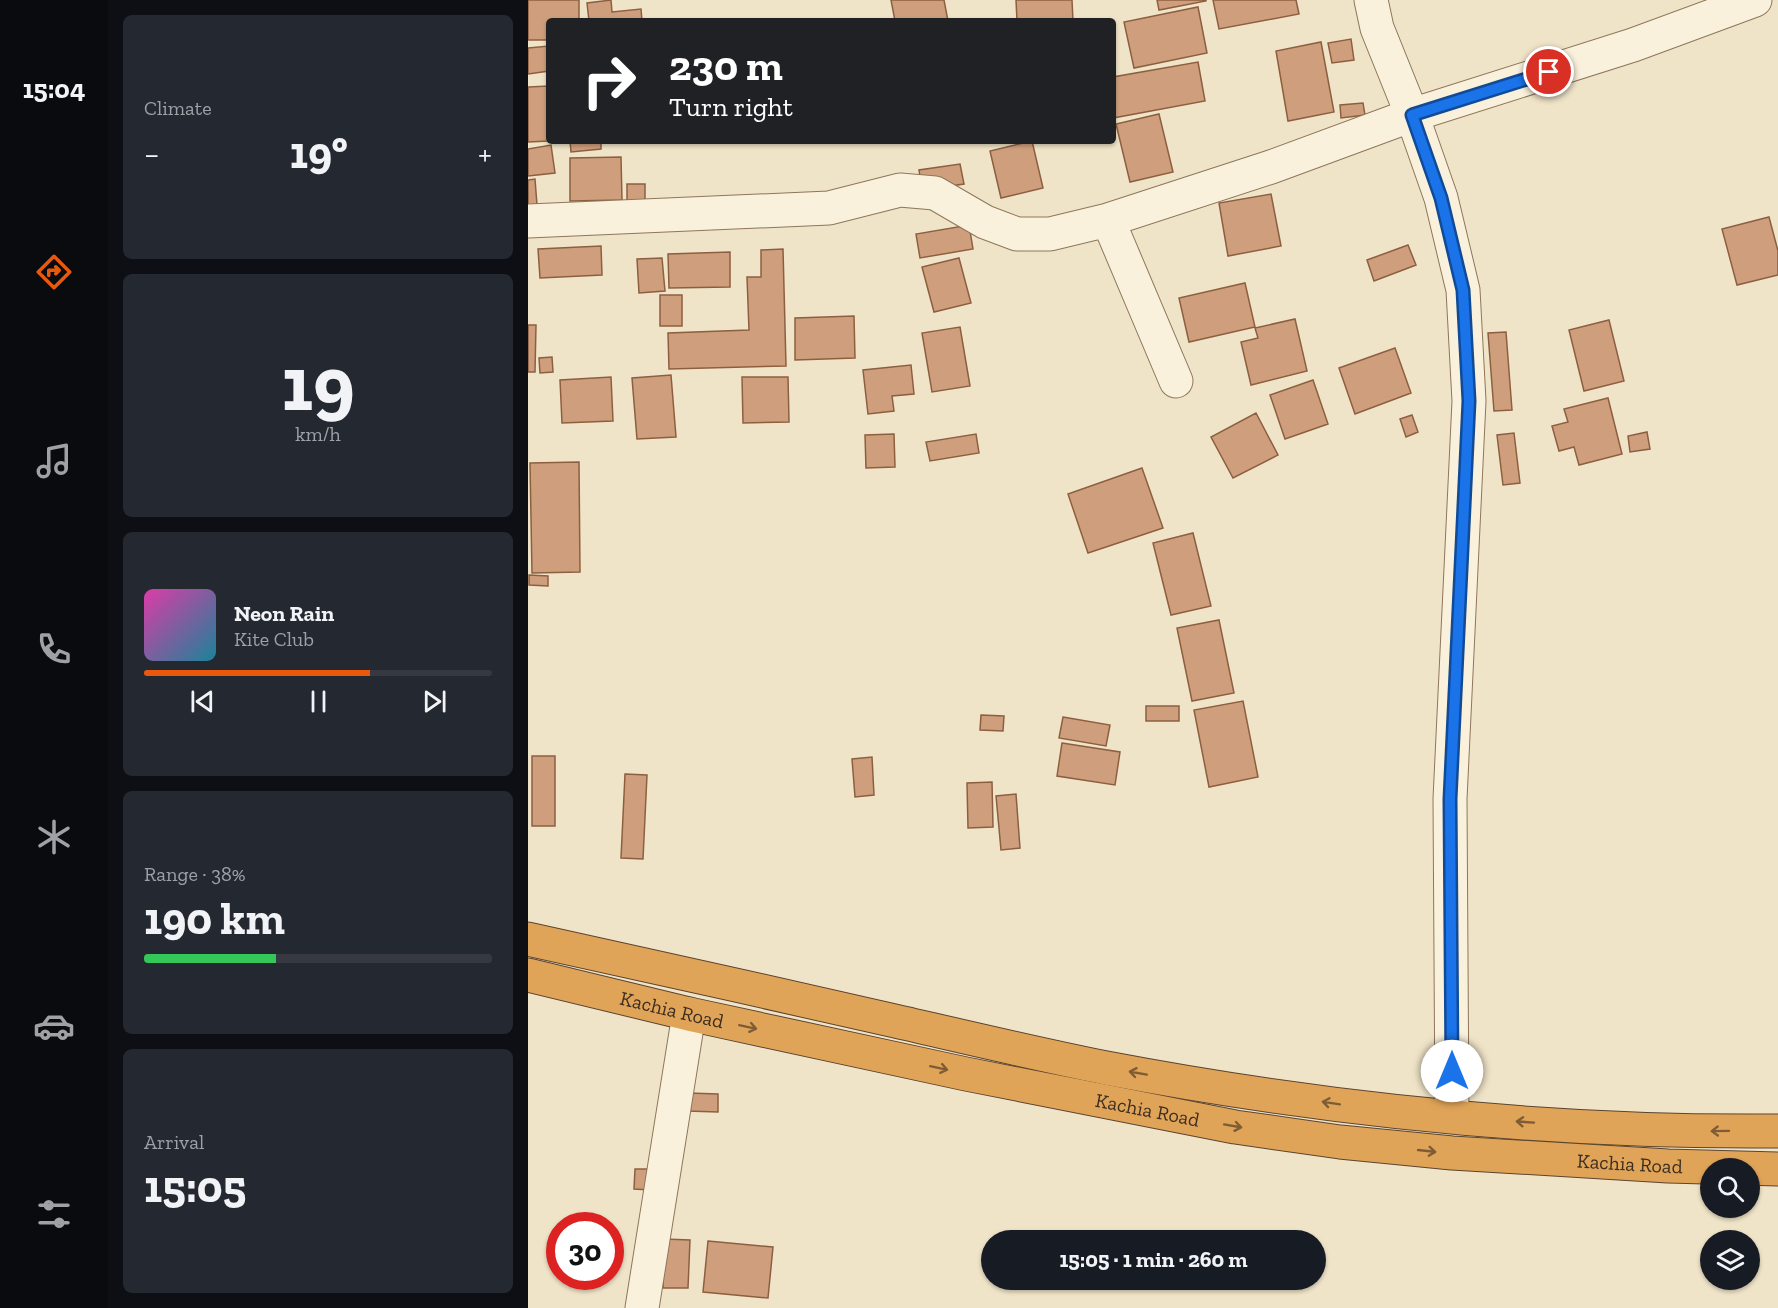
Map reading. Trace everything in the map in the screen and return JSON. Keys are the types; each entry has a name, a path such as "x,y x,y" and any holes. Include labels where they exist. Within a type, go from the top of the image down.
{"highway":[{"name":"Kachia Road","path":"528,939 1107,1068 1341,1105 1452,1116 1695,1132 1778,1131"},
{"path":"561,982 571,948"},
{"name":"Kachia Road","path":"528,975 689,1014 977,1077 1258,1130 1340,1142 1476,1155 1657,1166 1778,1169"}],"street":[{"path":"1371,0 1377,28 1412,115 1441,198 1463,290 1469,401 1450,799 1452,1116"},
{"path":"528,221 829,208 900,190 935,193 985,222 1017,234 1050,234 1108,220 1271,167 1412,115 1633,45 1755,0"},
{"path":"1108,220 1176,381"},
{"path":"642,1308 689,1014"}],"building":[{"path":"528,0 579,0 579,18 546,18 546,40 528,40"},
{"path":"611,0 612,12 641,9 642,18 589,18 587,3"},
{"path":"891,0 944,0 947,18 894,18"},
{"path":"1016,0 1072,0 1073,18 1017,18"},
{"path":"1157,0 1206,0 1206,1 1159,10"},
{"path":"1213,0 1296,0 1299,14 1219,29"},
{"path":"1198,7 1207,53 1134,68 1124,22"},
{"path":"1351,39 1354,60 1332,63 1328,43"},
{"path":"1321,42 1334,112 1288,121 1276,51"},
{"path":"546,46 546,71 528,74 528,48"},
{"path":"1198,62 1205,101 1116,117 1116,76"},
{"path":"546,86 546,141 528,142 528,87"},
{"path":"1363,103 1365,115 1341,118 1340,105"},
{"path":"1159,114 1173,172 1130,182 1116,124"},
{"path":"570,144 601,144 601,149 571,152"},
{"path":"1019,144 1033,144 1043,188 1001,198 990,151"},
{"path":"551,145 555,173 528,176 528,149"},
{"path":"621,157 622,200 570,201 570,158"},
{"path":"960,164 964,184 922,190 919,170"},
{"path":"535,179 537,205 528,206 528,180"},
{"path":"627,184 645,184 645,204 627,204"},
{"path":"1271,194 1281,246 1228,256 1219,203"},
{"path":"1769,217 1778,251 1778,275 1737,285 1722,229"},
{"path":"969,225 973,249 920,258 916,234"},
{"path":"1408,245 1416,265 1374,281 1367,260"},
{"path":"601,246 602,275 540,278 538,249"},
{"path":"783,249 786,366 669,369 668,333 749,330 747,277 761,277 761,250"},
{"path":"730,252 730,287 669,288 668,254"},
{"path":"662,258 665,291 639,293 637,259"},
{"path":"959,258 971,303 934,312 922,267"},
{"path":"1245,283 1255,327 1189,342 1179,298"},
{"path":"660,295 682,295 682,326 660,326"},
{"path":"854,316 855,358 795,360 795,318"},
{"path":"1295,319 1307,371 1251,385 1241,342 1258,338 1255,328"},
{"path":"1609,320 1624,381 1584,391 1569,330"},
{"path":"528,325 536,325 535,372 528,372"},
{"path":"960,327 970,386 932,392 922,333"},
{"path":"1506,332 1512,410 1494,411 1488,333"},
{"path":"1395,348 1411,393 1355,414 1339,368"},
{"path":"552,357 553,372 540,373 539,358"},
{"path":"911,365 914,394 892,396 894,411 868,414 863,370"},
{"path":"671,375 676,437 637,439 632,378"},
{"path":"611,377 613,421 562,423 560,380"},
{"path":"742,377 788,377 789,422 743,423"},
{"path":"1313,380 1328,424 1285,439 1270,395"},
{"path":"1608,398 1622,454 1579,465 1574,447 1559,451 1552,426 1568,422 1564,409"},
{"path":"1256,413 1278,455 1233,478 1211,437"},
{"path":"1412,415 1418,432 1406,437 1400,419"},
{"path":"1647,432 1650,449 1630,452 1628,436"},
{"path":"1514,433 1520,483 1503,485 1497,435"},
{"path":"894,434 895,467 866,468 865,435"},
{"path":"976,434 979,453 930,461 926,442"},
{"path":"579,462 580,572 532,573 530,463"},
{"path":"1142,468 1163,528 1088,553 1068,494"},
{"path":"1193,533 1211,606 1171,615 1153,543"},
{"path":"529,575 548,576 548,586 529,585"},
{"path":"1219,620 1234,693 1192,701 1177,628"},
{"path":"1243,701 1258,777 1209,787 1194,710"},
{"path":"1146,706 1179,706 1179,721 1146,721"},
{"path":"981,715 1004,716 1003,731 980,730"},
{"path":"1063,717 1110,725 1106,746 1059,738"},
{"path":"1062,743 1120,752 1115,785 1057,776"},
{"path":"532,756 555,756 555,826 532,826"},
{"path":"872,757 874,795 855,797 852,759"},
{"path":"625,774 647,775 643,859 621,858"},
{"path":"992,782 993,827 968,828 967,783"},
{"path":"1016,794 1020,848 1001,850 996,796"},
{"path":"688,1093 718,1094 718,1112 687,1111"},
{"path":"635,1169 652,1169 650,1190 634,1189"},
{"path":"664,1239 690,1240 688,1288 663,1288"},
{"path":"708,1241 773,1247 768,1298 703,1292"}],"route":[{"path":"1452,1071 1450,799 1469,401 1463,290 1441,198 1412,115 1549,72"}]}
